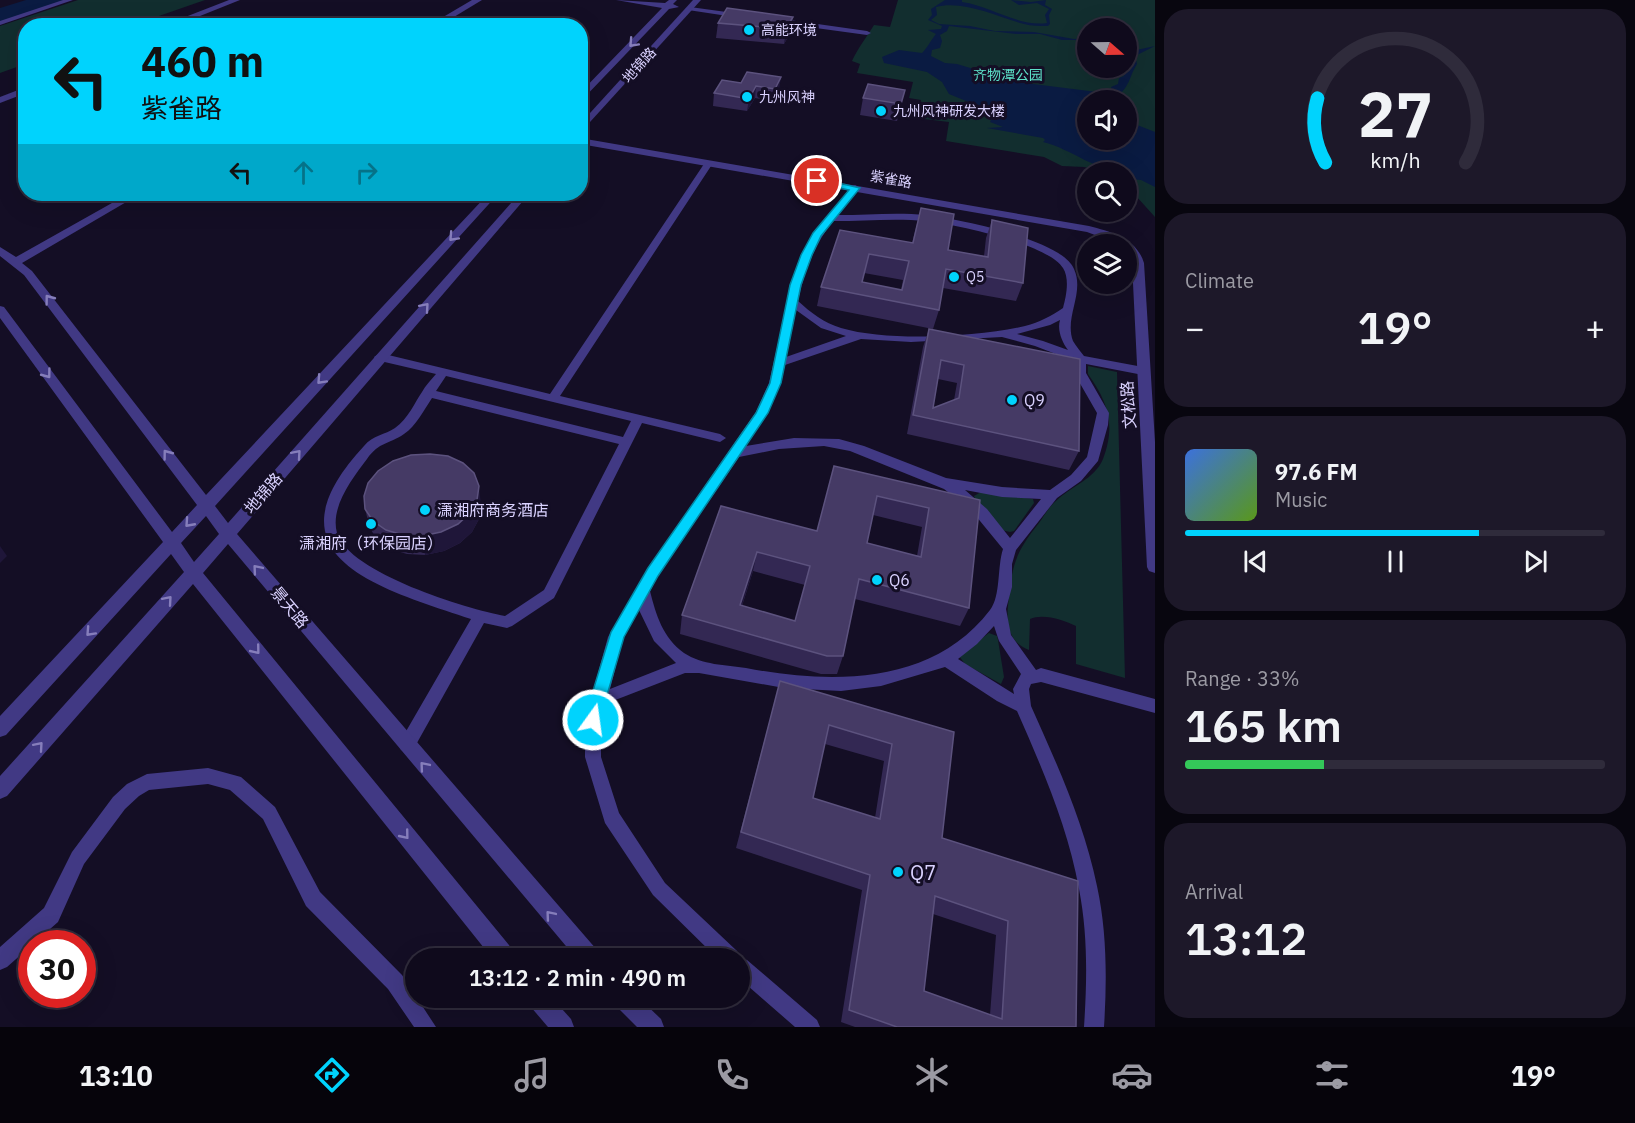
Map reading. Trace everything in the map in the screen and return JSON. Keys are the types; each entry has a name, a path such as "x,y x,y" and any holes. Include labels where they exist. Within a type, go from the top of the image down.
{"street":[{"path":"0,23 70,0"},
{"path":"188,18 236,0"},
{"path":"446,18 478,0"},
{"path":"620,0 670,3 690,9 750,17"},
{"name":"地锦路","path":"588,121 697,0"},
{"name":"地锦路","path":"588,90 670,3"},
{"path":"762,19 867,33"},
{"path":"0,100 18,93"},
{"name":"紫雀路","path":"588,142 1089,229 1101,234"},
{"path":"553,398 710,163"},
{"path":"720,948 658,889 611,817 593,757 593,720 616,637 653,572 762,413 776,383 792,301 807,255 817,235 855,188"},
{"path":"15,262 123,201"},
{"name":"地锦路","path":"0,729 487,201"},
{"name":"地锦路","path":"0,790 228,534 518,201"},
{"path":"598,700 684,667 705,668 808,685 845,686 888,678 937,664 986,627 999,609 1005,587 1005,564 1010,548 1052,495 1077,478 1094,458 1103,413 1080,373 1080,359 1068,342 1064,326 1066,311 1071,299 1072,282 1069,268 1054,253 992,231 935,220 889,217 830,218"},
{"name":"景天路","path":"0,250 28,273 228,534 580,948"},
{"name":"文松路","path":"1137,259 1155,567"},
{"path":"792,301 809,317 821,324 846,333 870,337"},
{"path":"0,310 193,572 497,948"},
{"path":"780,362 797,361 826,344 845,339 1000,334 1046,323 1066,311"},
{"path":"1000,334 1039,343 1080,359 1143,371"},
{"path":"380,357 720,438"},
{"path":"443,372 402,430 375,442 338,487 332,500 328,520 331,538 340,554 361,571 383,582 480,616 507,622 549,594 638,418"},
{"path":"427,393 626,442"},
{"path":"735,453 796,442 841,445 941,481 1002,492 1052,495"},
{"path":"941,481 974,504 1010,548"},
{"path":"643,592 644,604 664,644 680,658 705,668"},
{"path":"999,609 1004,637 1032,676"},
{"path":"406,745 480,616"},
{"path":"945,659 973,674 1008,700 1023,706"},
{"path":"1094,1027 1096,953 1084,869 1073,829 1023,706 1021,689 1025,679 1041,675 1155,706"},
{"path":"0,960 51,915 78,858 119,802 147,782 208,776 235,783 269,813 313,899 395,982 426,1027"},
{"path":"750,976 810,1027"},
{"path":"546,1008 563,1027"},
{"path":"634,1008 653,1027"}],"green space":[{"path":"78,0 205,0 153,18 24,18"},
{"name":"齐物潭公园","path":"898,0 1155,0 1155,217 1137,197 1137,162 1077,162 1077,167 1062,166 1044,157 946,141 949,122 916,118 921,100 909,98 913,82 857,73 860,64 852,61 874,25 890,27"},
{"path":"18,20 18,67 0,73 0,26"},
{"path":"1088,366 1117,372 1125,678 1076,664 1076,626 1047,617 1030,619 1029,650 1013,638 1008,620 1013,570 1024,543 1053,503 1094,472 1103,459 1107,447 1108,414 1101,394 1088,374"},
{"path":"981,492 1033,499 1034,503 1014,531 1010,532 1001,530 976,502 974,496"},
{"path":"989,633 997,636 998,640 1004,677 1001,684 965,664 959,656"}],"water":[{"path":"26,0 68,0 0,22 0,8"},
{"path":"945,0 962,0 962,2 1026,22 1047,23 1045,15 1049,9 1037,3 1019,5 1011,0 1031,2 1046,0 1045,5 1052,9 1048,26 1027,25 969,7 947,5 936,7 937,15 931,20 939,24 970,26 995,31 1034,32 1077,40 1062,40 1040,34 1016,34 949,26 947,31 940,35 942,41 940,48 932,50 931,56 945,63 957,64 1017,82 1081,90 1077,90 1077,150 1137,150 1137,125 1155,132 1155,187 1137,180 1137,162 1090,162 1043,142 1045,140 1043,138 987,128 1003,127 990,122 991,120 980,108 949,94 942,82 927,72 884,63 882,57 899,50 922,53 936,34 928,30 941,29 942,26 928,20 932,15 931,9"},
{"path":"1155,46 1137,55 1137,50"},
{"path":"1119,78 1131,78 1124,90 1112,90 1111,87 1118,84"}],"building":[{"path":"727,8 793,17 786,29 718,23"},
{"path":"747,72 781,77 775,89 756,86 749,99 714,93 722,80 741,83"},
{"path":"868,84 905,90 901,104 863,98"},
{"path":"921,208 954,214 948,250 988,257 992,220 1028,228 1023,283 946,269 939,310 821,287 840,230 913,243","holes":["869,254 909,261 902,290 862,282"]},
{"name":"Q9","path":"929,329 1080,359 1079,451 913,415","holes":["941,360 964,365 959,398 933,408"]},
{"name":"潇湘府商务酒店","path":"411,455 448,456 463,463 474,473 479,486 477,500 470,513 458,524 441,532 422,536 403,535 386,530 373,521 365,509 364,496 368,483 378,471 393,461"},
{"name":"Q6","path":"834,466 980,500 969,608 859,579 843,656 827,656 682,615 721,506 817,531","holes":["877,496 929,508 921,557 867,543","757,552 810,566 795,621 740,605"]},
{"name":"Q7","path":"780,681 954,732 942,838 1078,881 1076,1027 897,1027 849,1010 870,875 741,832","holes":["829,725 892,744 880,819 813,798","935,896 1008,921 1002,1019 924,991"]}],"place":[{"name":"高能环境","path":"749,30"},
{"name":"九州风神","path":"747,97"},
{"name":"九州风神研发大楼","path":"881,111"},
{"name":"Q5","path":"954,277"},
{"name":"Q9","path":"1012,400"},
{"name":"潇湘府商务酒店","path":"425,510"},
{"name":"潇湘府（环保园店）","path":"371,524"},
{"name":"Q6","path":"877,580"},
{"name":"Q7","path":"898,872"}],"route":[{"path":"593,720 616,637 653,572 762,413 776,383 796,285 807,255 817,235 846,202 855,188 817,181"}]}
